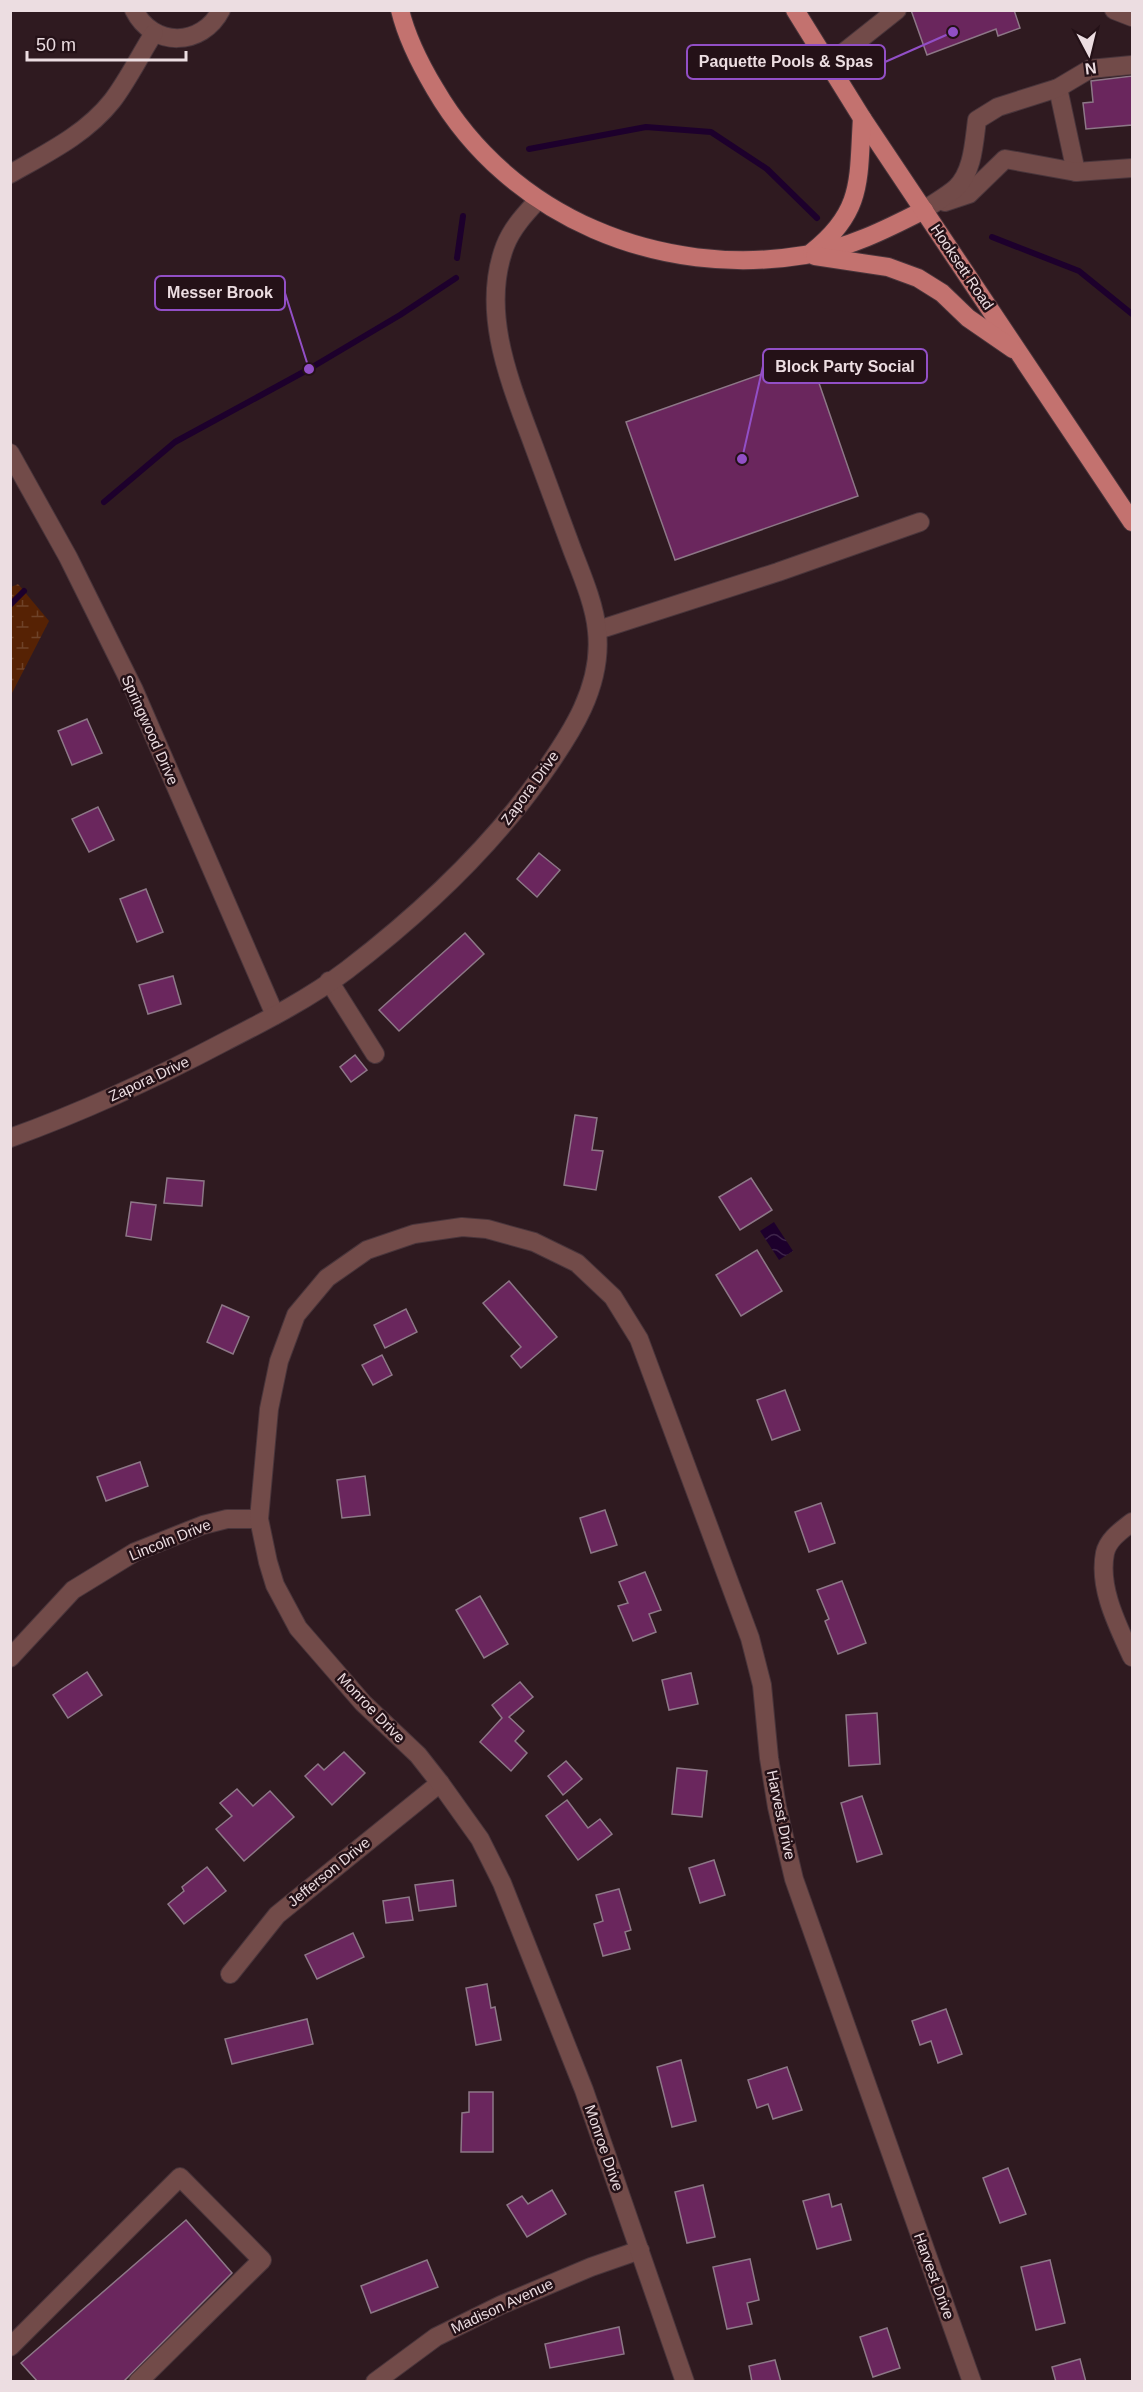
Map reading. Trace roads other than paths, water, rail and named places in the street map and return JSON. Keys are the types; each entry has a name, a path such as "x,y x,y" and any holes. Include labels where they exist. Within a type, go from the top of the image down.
{"main road":[{"path":"400,10 405,28 422,67 444,104 464,132 493,163 538,200 568,218 629,244 666,254 702,259 737,261 807,255 880,232 924,210"},
{"name":"Hooksett Road","path":"795,10 862,118 1132,522"},
{"path":"807,255 840,225 850,209 858,184 862,118"},
{"path":"807,255 888,267 918,278 942,293 968,318 1022,355"}],"street":[{"path":"134,10 139,20 154,33 172,39 192,37 209,28 221,10"},
{"path":"829,63 897,10"},
{"path":"1114,10 1132,17"},
{"path":"10,174 76,135 96,118 112,100 154,33"},
{"path":"924,210 957,188 966,174 977,120 998,107 1058,88 1090,69 1132,65"},
{"path":"1058,88 1076,172"},
{"path":"924,210 969,194 1005,159 1076,172 1132,168"},
{"name":"Zapora Drive","path":"10,1138 154,1079 275,1016 345,971 421,909 492,839 551,761 589,697 596,670 597,630 584,581 507,374 497,325 496,281 504,248 514,228 538,200"},
{"name":"Springwood Drive","path":"10,453 68,557 134,690 275,1016"},
{"path":"597,630 778,572 920,522"},
{"path":"329,981 375,1054"},
{"name":"Monroe Drive","path":"577,1263 534,1242 487,1229 462,1227 414,1234 367,1250 327,1278 296,1315 279,1361 268,1409 259,1519 275,1585 298,1628 363,1703 418,1755 480,1839 502,1883 584,2090 685,2382"},
{"name":"Harvest Drive","path":"577,1263 613,1297 639,1339 750,1638 762,1685 769,1758 777,1807 795,1879 972,2382"},
{"name":"Lincoln Drive","path":"10,1658 73,1590 135,1552 203,1525 227,1519 259,1519"},
{"path":"1132,1522 1116,1533 1105,1552 1105,1579 1115,1620 1132,1657"},
{"name":"Jefferson Drive","path":"230,1974 277,1915 440,1783"},
{"path":"10,2347 180,2177 262,2260 138,2382"},
{"name":"Madison Avenue","path":"375,2382 445,2332 501,2305 591,2267 639,2250"}],"water":[{"path":"774,1222 793,1251 779,1260 760,1231"}],"waterway":[{"path":"529,149 646,127 711,132 767,169 817,218"},
{"path":"457,258 463,216"},
{"path":"992,237 1079,271 1132,314"},
{"path":"104,502 175,442 309,369 400,315 456,278"},
{"path":"10,605 24,591"}],"place":[{"name":"Paquette Pools & Spas","path":"953,32"},
{"name":"Messer Brook","path":"309,369"},
{"name":"Block Party Social","path":"742,459"}]}
